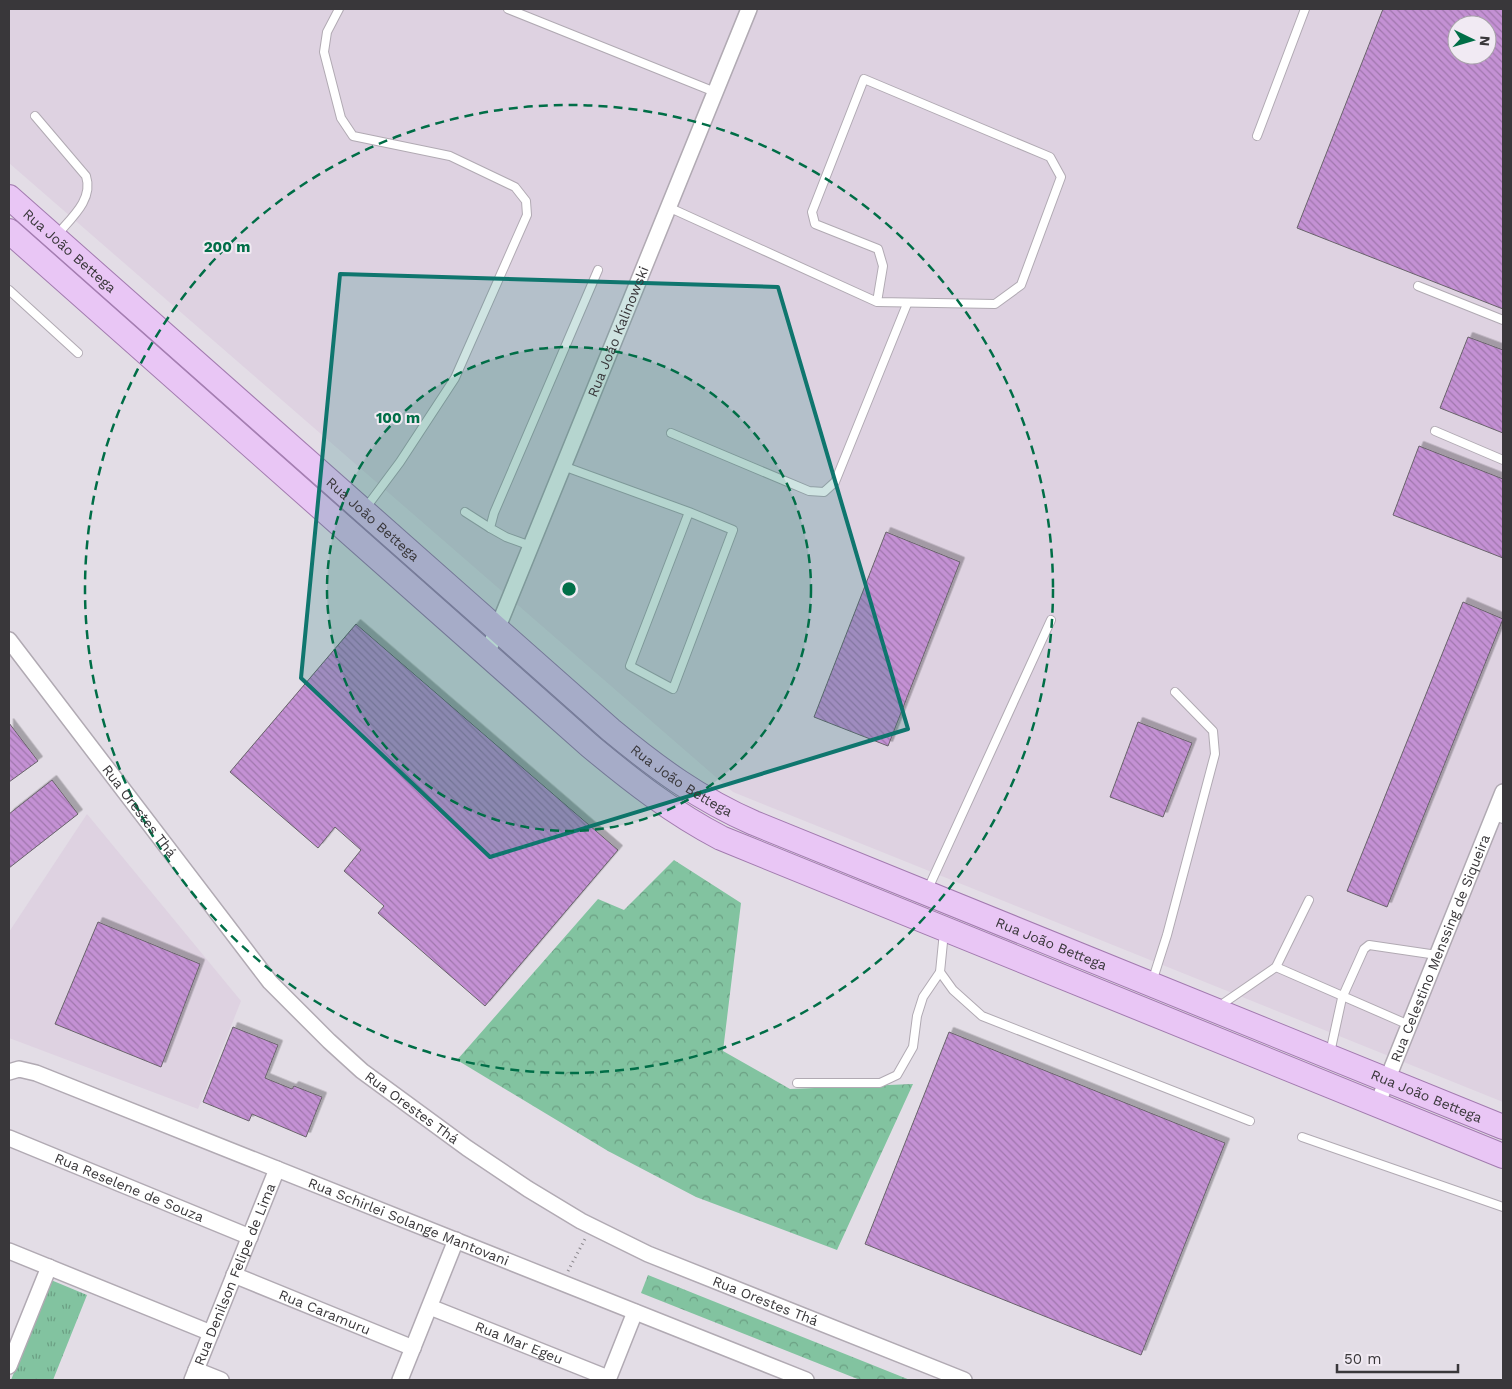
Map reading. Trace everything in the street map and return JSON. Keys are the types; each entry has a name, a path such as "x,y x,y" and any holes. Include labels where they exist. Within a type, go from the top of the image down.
{"main road":[{"name":"Rua João Bettega","path":"9,197 611,730 643,756 702,798 754,823 1503,1127"},
{"name":"Rua João Bettega","path":"9,231 621,772 695,824 721,838 1503,1156"}],"street":[{"name":"Rua João Kalinowski","path":"487,654 749,9"},
{"name":"Rua Orestes Thá","path":"9,640 270,982 329,1041 362,1070 467,1148 528,1189 581,1221 648,1254 964,1380"},
{"name":"Rua Celestino Menssing de Siqueira","path":"1377,1105 1437,955 1498,817 1503,792"},
{"name":"Rua Schirlei Solange Mantovani","path":"9,1071 19,1070 36,1073 806,1380"},
{"name":"Rua Reselene de Souza","path":"9,1138 250,1237"},
{"name":"Rua Denilson Felipe de Lima","path":"194,1375 277,1169"},
{"path":"400,1380 456,1240"},
{"path":"9,1251 211,1333"},
{"path":"9,1366 49,1267"},
{"name":"Rua Caramuru","path":"234,1275 413,1348"},
{"name":"Rua Mar Egeu","path":"430,1307 608,1379"},
{"path":"608,1379 635,1312"},
{"path":"194,1375 221,1380"}],"lane":[{"path":"339,9 327,32 324,52 341,118 353,136 450,156 515,187 526,201 527,215 455,378 400,462 364,510"},
{"path":"508,9 715,92"},
{"path":"1257,136 1305,9"},
{"path":"668,207 878,302 907,304 995,304 1021,285 1061,177 1050,157 864,79 812,212 815,224 878,249 883,266 878,302"},
{"path":"35,116 86,176 88,183 87,194 79,210 55,238"},
{"path":"490,528 494,513 598,270"},
{"path":"1418,286 1503,320"},
{"path":"9,290 78,353"},
{"path":"671,433 809,491 824,492 835,482 907,304"},
{"path":"1435,431 1503,460"},
{"path":"563,466 689,512 732,530 674,689 630,666 689,512"},
{"path":"465,512 506,537 531,546"},
{"path":"926,893 1051,620"},
{"path":"1152,984 1167,935 1215,754 1213,731 1175,692"},
{"path":"1214,1010 1276,968 1309,900"},
{"path":"797,1083 880,1083 897,1075 913,1047 917,1016 923,997 940,972 944,929"},
{"path":"1329,1056 1342,998 1364,949 1369,945 1437,955"},
{"path":"1276,968 1342,998 1409,1025"},
{"path":"940,972 953,990 982,1016 1250,1121"},
{"path":"1302,1137 1503,1207"}],"path":[{"path":"569,1271 588,1234"}],"highlighted area":[{"path":"340,274 778,287 908,729 490,857 301,678"}],"shaded area":[{"path":"9,9 1503,9 1503,1102 733,792 9,163"},
{"path":"87,814 241,1001 198,1109 9,1038 9,932"}],"green space":[{"path":"674,860 741,903 723,1051 790,1089 913,1084 837,1250 696,1197 608,1151 457,1060 598,899 624,910"},
{"path":"648,1275 910,1380 860,1380 641,1293"},
{"path":"51,1280 87,1295 53,1380 11,1380"}],"building":[{"path":"1383,9 1503,9 1503,309 1297,228"},
{"path":"1468,337 1503,350 1503,433 1440,408"},
{"path":"1419,446 1503,479 1503,558 1393,515"},
{"path":"886,532 960,562 888,746 814,717"},
{"path":"1463,602 1503,619 1387,907 1347,891"},
{"path":"356,624 618,850 485,1006 378,913 384,906 344,871 361,850 335,827 318,848 230,772"},
{"path":"1138,722 1192,743 1163,817 1110,797"},
{"path":"9,723 38,761 9,782"},
{"path":"52,780 78,814 9,868 9,814"},
{"path":"98,922 200,964 161,1067 55,1024"},
{"path":"233,1027 278,1045 265,1078 292,1089 294,1086 322,1097 306,1137 252,1114 249,1121 203,1102"},
{"path":"949,1032 1225,1143 1141,1355 865,1244"}]}
